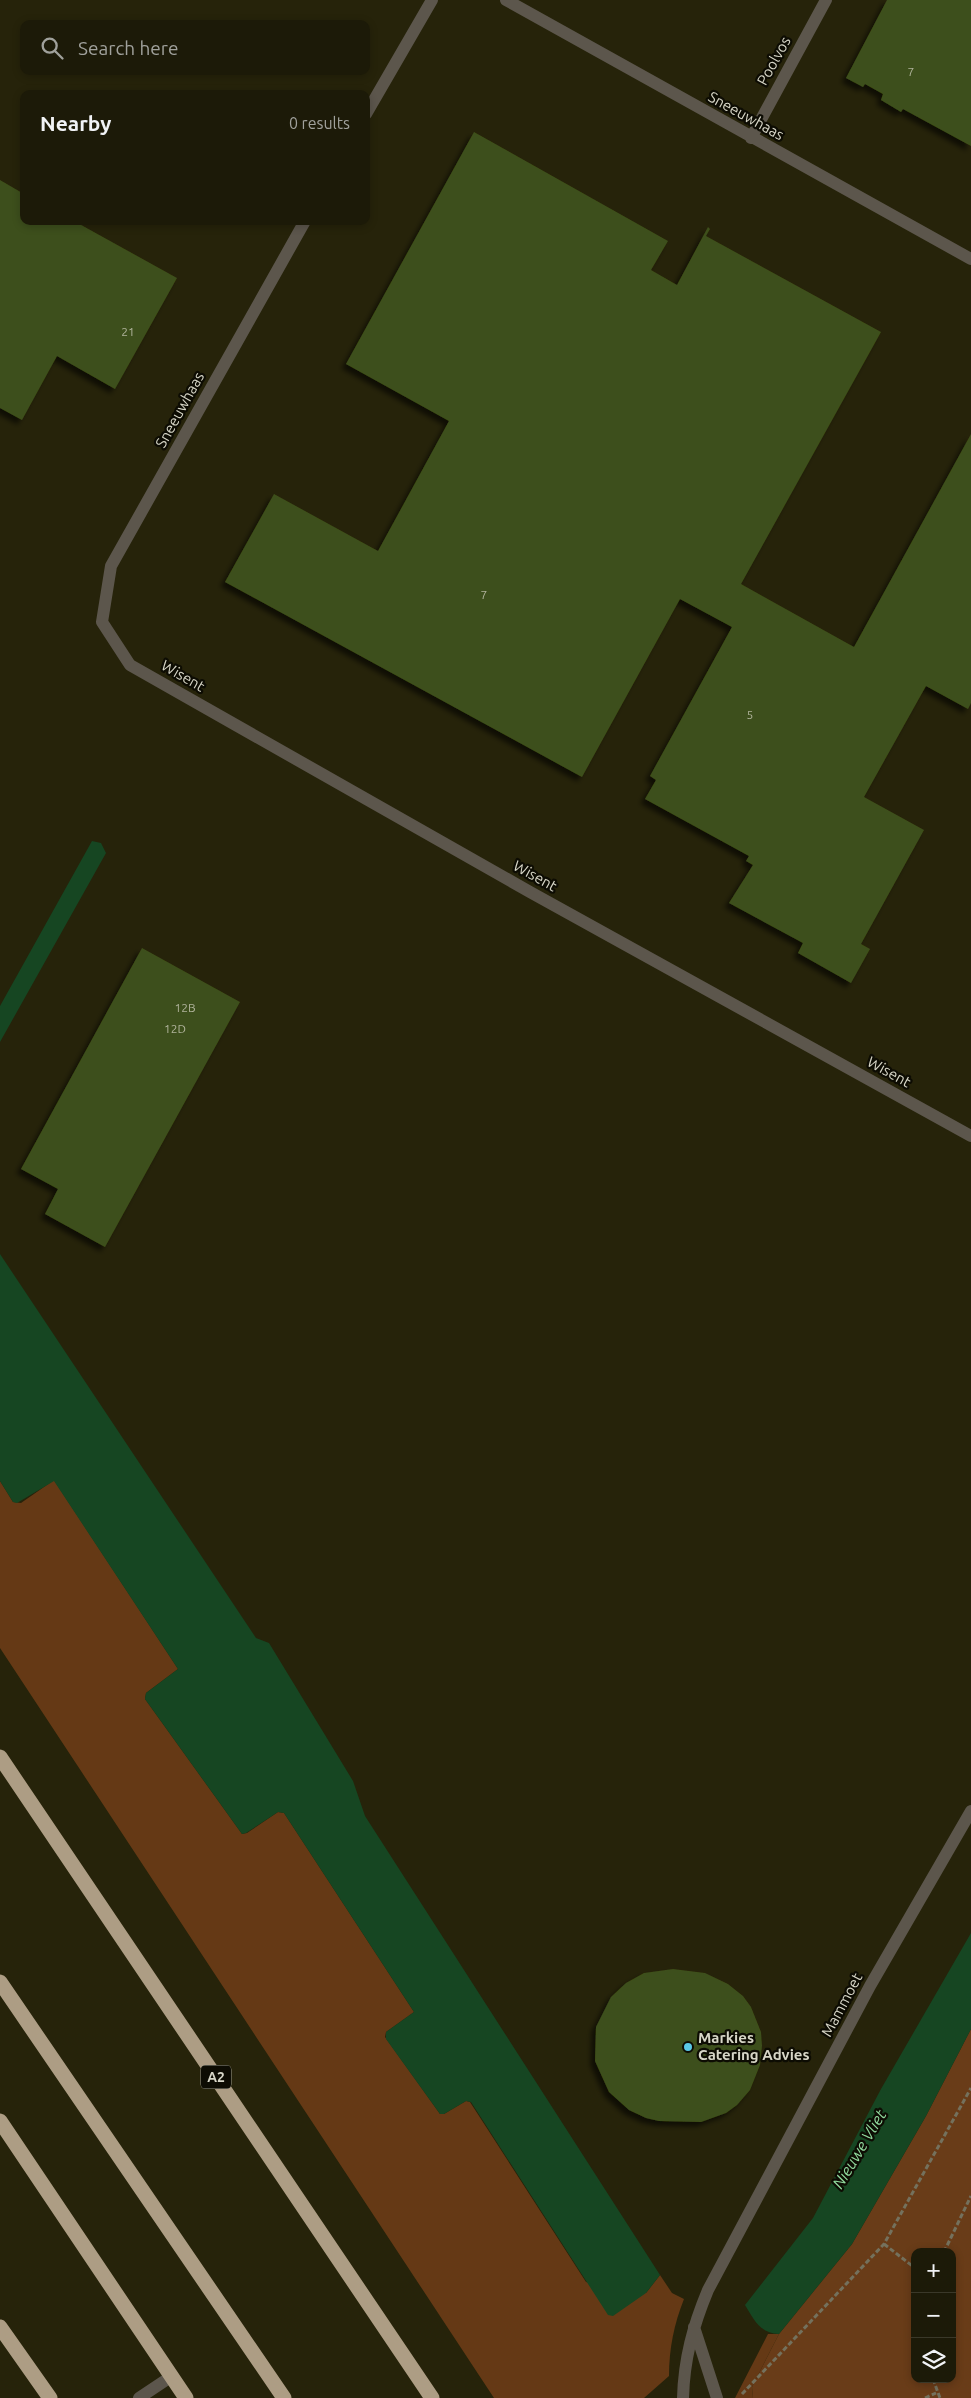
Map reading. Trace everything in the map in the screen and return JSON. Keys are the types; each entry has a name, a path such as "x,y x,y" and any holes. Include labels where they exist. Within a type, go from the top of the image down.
{"highway":[{"name":"A2","path":"0,1757 432,2398"},
{"path":"0,1982 284,2398"},
{"path":"0,2121 186,2398"},
{"path":"0,2327 50,2398"}],"street":[{"path":"370,107 432,0"},
{"name":"Sneeuwhaas","path":"506,0 971,259"},
{"name":"Poolvos","path":"751,138 826,0"},
{"name":"Sneeuwhaas","path":"102,622 111,566 303,225"},
{"name":"Wisent","path":"102,622 130,665 530,892 971,1136"},
{"name":"Mammoet","path":"684,2398 684,2373 693,2324 708,2290 870,1986 971,1811"},
{"path":"693,2324 717,2398"},
{"path":"139,2398 172,2376"}],"path":[{"path":"738,2398 884,2244 971,2088"},
{"path":"946,2248 971,2196"},
{"path":"884,2244 911,2265"},
{"path":"933,2383 936,2393 940,2398"},
{"path":"925,2398 936,2393"}],"shaded area":[{"path":"54,1480 178,1669 146,1693 145,1699 242,1834 247,1833 278,1812 284,1813 414,2012 386,2032 385,2037 440,2114 444,2114 466,2101 470,2102 586,2282 646,2293 660,2275 672,2293 684,2299 673,2337 669,2376 644,2398 494,2398 0,1648 0,1481 13,1502 21,1503"},
{"path":"971,2029 971,2398 753,2398 752,2387 779,2334 852,2244 926,2116"},
{"path":"768,2334 779,2334 752,2387 753,2398 735,2398"}],"water":[{"path":"92,841 101,843 106,853 0,1042 0,1006"},
{"path":"0,1254 256,1638 269,1643 353,1781 365,1816 660,2275 646,2293 613,2316 608,2315 471,2102 466,2101 444,2114 440,2114 386,2039 386,2032 414,2012 284,1813 278,1812 242,1834 145,1699 146,1693 178,1669 54,1481 17,1503 13,1502 0,1481"},
{"name":"Nieuwe Vliet","path":"971,1933 971,2029 926,2116 852,2244 779,2334 767,2331 758,2325 745,2305 813,2218 881,2089"}],"building":[{"path":"887,0 971,0 971,146 903,109 901,112 881,100 883,94 865,84 863,87 846,78"},
{"path":"474,132 668,241 651,270 677,285 708,227 710,229 706,236 881,332 741,584 854,647 971,434 971,703 968,709 926,686 864,797 924,830 861,944 870,949 851,983 798,953 803,943 729,903 753,865 746,861 749,856 645,799 656,780 650,776 732,627 680,599 582,777 225,582 274,494 378,551 449,421 346,364"},
{"path":"0,180 20,192 20,225 81,225 177,278 115,389 57,356 22,420 0,408"},
{"path":"142,948 240,1002 105,1247 45,1214 58,1189 21,1169"},
{"path":"673,1969 705,1973 728,1984 743,1996 751,2007 761,2032 760,2065 750,2090 737,2105 726,2113 701,2122 659,2121 646,2118 629,2110 609,2092 595,2061 596,2027 611,1997 626,1983 644,1973"}],"place":[{"name":"Markies Catering Advies","path":"688,2047"}]}
